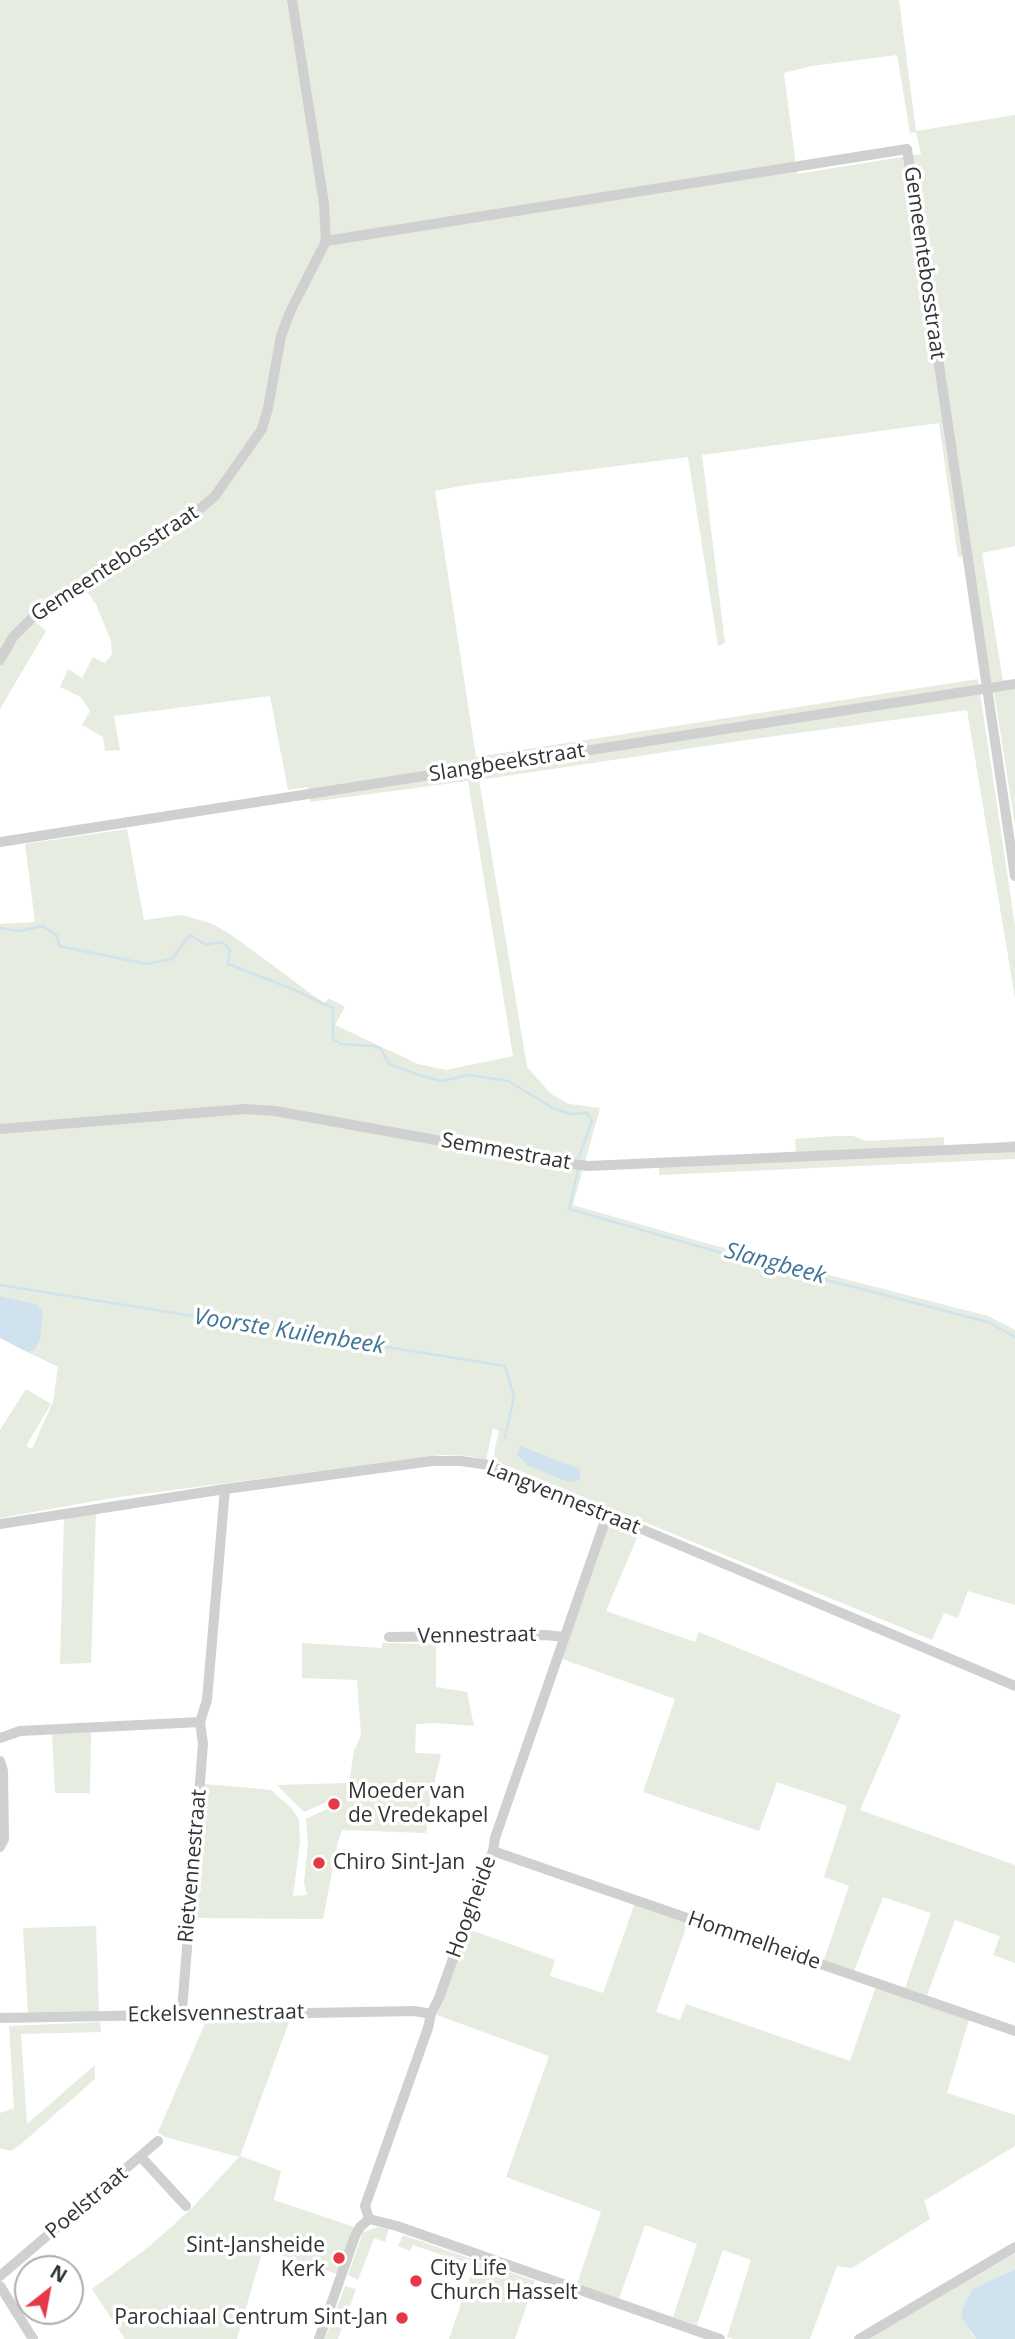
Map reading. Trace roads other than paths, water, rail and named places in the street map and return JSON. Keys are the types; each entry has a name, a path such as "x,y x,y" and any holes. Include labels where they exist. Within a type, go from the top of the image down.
{"street":[{"name":"Gemeentebosstraat","path":"0,660 13,637 25,623 190,519 215,496 262,429 281,336 290,312 326,241 324,204 292,0"},
{"name":"Gemeentebosstraat","path":"326,241 907,149 1015,876"},
{"name":"Slangbeekstraat","path":"0,842 1015,684"},
{"name":"Semmestraat","path":"0,1129 245,1109 275,1111 589,1166 1015,1147"},
{"name":"Langvennestraat","path":"0,1524 225,1489 432,1461 489,1465 1015,1686"},
{"name":"Rietvennestraat","path":"182,2011 202,1744 200,1722 207,1700 225,1489"},
{"name":"Hoogheide","path":"369,2219 365,2206 428,2028 430,2014 439,1998 485,1869 494,1851 495,1838 607,1515"},
{"name":"Vennestraat","path":"389,1637 546,1634 565,1637"},
{"path":"0,1738 20,1731 200,1722"},
{"path":"0,1761 3,1771 4,1839 0,1847"},
{"name":"Hommelheide","path":"494,1851 1015,2031"},
{"name":"Eckelsvennestraat","path":"0,2018 163,2015 182,2011 202,2015 415,2011 430,2014"},
{"name":"Poelstraat","path":"0,2276 158,2141"},
{"name":"Poelstraat","path":"141,2157 186,2206"},
{"path":"319,2339 355,2236 369,2219 720,2339"},
{"path":"859,2339 1015,2248"},
{"path":"0,2286 33,2339"}],"water":[{"path":"0,1296 36,1304 43,1311 40,1340 33,1351 27,1352 0,1338"},
{"path":"520,1446 576,1467 580,1470 579,1480 571,1483 529,1466 517,1455"},
{"path":"1015,2269 1015,2339 976,2339 961,2316 965,2303 973,2289"}],"waterway":[{"name":"Slangbeek","path":"0,928 20,931 43,926 57,936 59,946 147,964 172,959 190,935 206,945 222,942 230,950 228,964 333,1008 333,1039 341,1044 374,1046 381,1049 389,1064 441,1081 470,1075 508,1081 553,1108 570,1114 587,1113 592,1121 579,1157"},
{"name":"Slangbeek","path":"578,1170 569,1209 715,1251 988,1322 1015,1337"},
{"name":"Voorste Kuilenbeek","path":"0,1285 505,1366 514,1396 505,1438"}],"place":[{"name":"Moeder van de Vredekapel","path":"334,1804"},
{"name":"Chiro Sint-Jan","path":"319,1863"},
{"name":"Sint-Jansheide Kerk","path":"339,2258"},
{"name":"City Life Church Hasselt","path":"416,2281"},
{"name":"Parochiaal Centrum Sint-Jan","path":"402,2318"}]}
